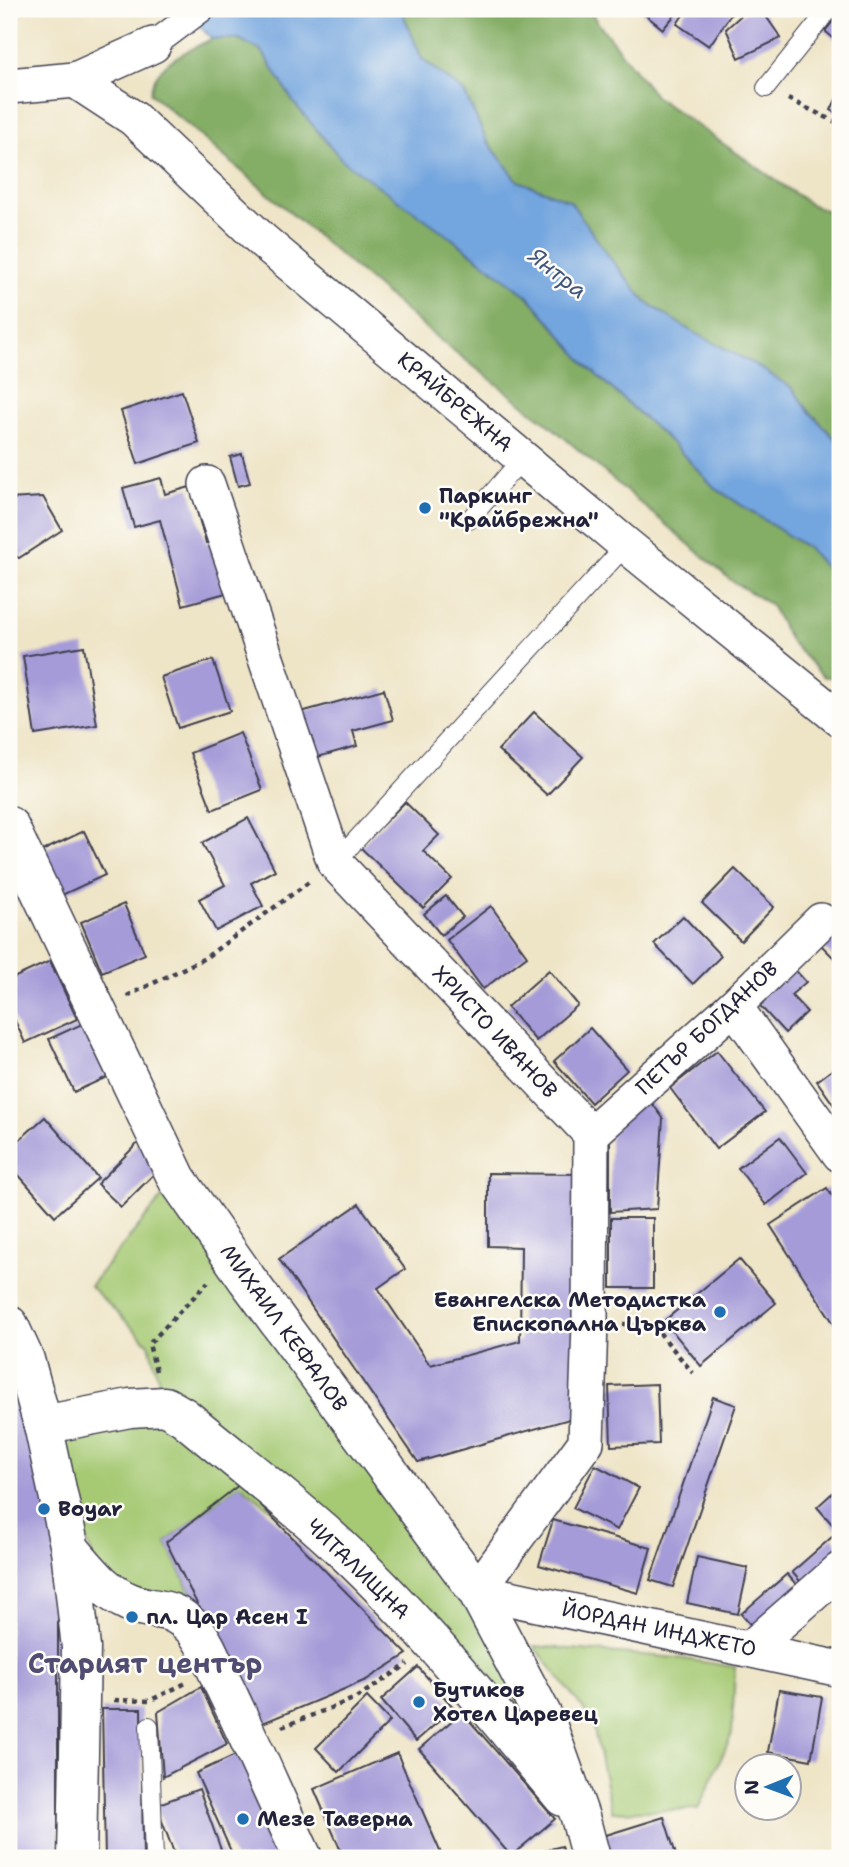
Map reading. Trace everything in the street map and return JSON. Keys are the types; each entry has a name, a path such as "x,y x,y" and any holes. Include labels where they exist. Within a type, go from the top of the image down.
{"street":[{"path":"9,86 75,80 153,45 201,9"},
{"name":"КРАЙБРЕЖНА","path":"75,80 133,118 263,241 522,459 840,719"},
{"name":"ХРИСТО ИВАНОВ","path":"207,484 335,863 591,1135"},
{"name":"МИХАИЛ КЕФАЛОВ","path":"9,826 177,1180 477,1591 547,1724 580,1817"},
{"name":"ПЕТЪР БОГДАНОВ","path":"591,1135 734,1006 821,921"},
{"path":"734,1006 840,1154"},
{"path":"477,1591 586,1443 591,1135"},
{"path":"9,1325 25,1360 43,1425 70,1549 81,1648 76,1858"},
{"path":"43,1425 130,1408 165,1406"},
{"name":"ЧИТАЛИЩНА","path":"165,1406 184,1417 332,1539 436,1645 580,1817 591,1858"},
{"path":"70,1549 105,1589 126,1601 171,1612 194,1629 303,1858"},
{"path":"751,1648 840,1570"},
{"name":"ЙОРДАН ИНДЖЕТО","path":"477,1591 840,1669"},
{"path":"81,1648 101,1623 118,1612 141,1606"}],"lane":[{"path":"766,88 829,9"},
{"path":"469,520 522,459"},
{"path":"335,863 626,545"},
{"path":"149,1726 154,1858"}],"path":[{"path":"766,88 840,124"},
{"path":"97,1011 205,958 335,863"},
{"path":"165,1406 149,1344 216,1273 247,1279"},
{"path":"590,1323 653,1325 692,1373"},
{"path":"249,1741 356,1698 436,1645"}],"green space":[{"path":"401,9 590,9 656,97 810,204 840,216 840,444 808,410 792,388 754,364 689,330 646,302 609,257 570,201 518,181 487,141 464,92 422,59"},
{"path":"212,39 239,39 263,51 294,103 450,237 529,297 588,367 674,445 715,488 809,549 830,573 840,578 840,677 824,677 790,641 771,605 732,581 547,423 436,337 150,93 153,82 165,65"},
{"path":"177,1179 449,1552 580,1817 436,1645 240,1484 166,1542 206,1624 105,1589 43,1425 165,1405 149,1344 90,1286"},
{"path":"534,1646 678,1658 735,1667 732,1734 698,1809 612,1812 592,1720"}],"water":[{"name":"Янтра","path":"183,9 401,9 422,59 464,92 487,141 518,181 570,201 609,257 646,302 689,330 754,364 792,388 808,410 840,444 840,578 830,573 809,549 715,488 674,445 588,367 529,297 342,160 294,103 262,51 239,39 212,39"}],"building":[{"path":"638,9 680,9 663,29"},
{"path":"687,9 734,10 709,46 677,24"},
{"path":"748,9 761,9 781,38 739,58 726,29"},
{"path":"840,13 840,44 825,31"},
{"path":"840,91 840,115 831,110"},
{"path":"182,391 199,443 138,464 121,411"},
{"path":"242,454 250,483 238,486 230,457"},
{"path":"161,478 165,494 190,487 206,543 218,539 233,591 183,605 160,520 134,527 123,488"},
{"path":"43,497 62,530 19,558 9,552 9,499"},
{"path":"84,646 97,725 35,735 23,656"},
{"path":"213,660 230,711 178,728 161,677"},
{"path":"384,689 393,720 353,731 357,746 314,758 301,712"},
{"path":"534,712 583,757 547,795 498,750"},
{"path":"240,733 262,790 212,810 190,753"},
{"path":"405,802 439,835 423,851 452,879 423,908 360,847"},
{"path":"248,818 275,870 251,883 263,906 216,931 199,899 225,885 202,843"},
{"path":"84,831 105,875 62,895 42,851"},
{"path":"735,869 774,907 741,941 702,903"},
{"path":"9,878 17,901 9,904"},
{"path":"446,896 463,917 441,935 424,914"},
{"path":"124,904 145,954 102,972 81,922"},
{"path":"491,906 527,956 483,989 447,940"},
{"path":"683,916 721,956 693,984 654,944"},
{"path":"840,921 840,964 819,943"},
{"path":"50,961 77,1019 25,1043 9,1007 9,980"},
{"path":"788,962 806,982 791,995 807,1012 785,1033 751,996"},
{"path":"549,970 578,1005 536,1041 507,1007"},
{"path":"82,1024 107,1077 74,1092 49,1039"},
{"path":"590,1028 627,1070 591,1103 554,1061"},
{"path":"717,1051 765,1112 716,1149 670,1088"},
{"path":"840,1064 840,1114 817,1081"},
{"path":"646,1095 663,1118 657,1209 610,1212 610,1136"},
{"path":"45,1117 98,1178 55,1216 9,1164 9,1149"},
{"path":"780,1137 807,1173 766,1205 738,1168"},
{"path":"139,1142 163,1165 121,1207 97,1184"},
{"path":"488,1173 582,1174 580,1416 418,1462 279,1259 359,1204 405,1269 378,1288 430,1365 520,1341 521,1247 488,1246"},
{"path":"827,1188 840,1208 840,1333 770,1225"},
{"path":"611,1218 653,1218 653,1288 611,1288"},
{"name":"Евангелска Методистка Епископална Църква","path":"739,1259 776,1303 701,1366 664,1321"},
{"path":"9,1338 58,1521 58,1858 10,1858"},
{"path":"657,1384 659,1444 611,1446 609,1386"},
{"path":"713,1397 736,1405 673,1587 650,1580"},
{"path":"595,1465 639,1488 617,1530 573,1508"},
{"path":"240,1484 407,1654 366,1680 258,1725 166,1542"},
{"path":"840,1486 840,1533 817,1507"},
{"path":"553,1520 651,1548 638,1593 539,1565"},
{"path":"832,1537 840,1546 840,1561 807,1589 792,1572"},
{"path":"697,1557 748,1568 738,1614 687,1603"},
{"path":"787,1574 803,1592 757,1632 741,1614"},
{"path":"418,1667 454,1708 416,1741 381,1700"},
{"path":"201,1687 227,1744 163,1777 158,1712"},
{"path":"779,1690 822,1697 811,1760 804,1759 804,1752 768,1752"},
{"path":"367,1697 390,1721 339,1772 316,1748"},
{"path":"102,1709 141,1709 143,1858 105,1858"},
{"path":"462,1712 555,1819 511,1856 419,1749"},
{"path":"242,1752 289,1858 234,1858 196,1773"},
{"path":"397,1753 443,1858 344,1858 314,1789"},
{"path":"199,1789 224,1858 176,1858 156,1805"},
{"path":"664,1817 677,1858 610,1858 603,1836"},
{"path":"562,1846 565,1858 520,1858 520,1857"}],"place":[{"name":"Паркинг \"Крайбрежна\"","path":"425,508"},
{"name":"Евангелска Методистка Епископална Църква","path":"720,1312"},
{"name":"Boyar","path":"44,1509"},
{"name":"пл. Цар Асен I","path":"132,1617"},
{"name":"Бутиков Хотел Царевец","path":"419,1702"},
{"name":"Мезе Таверна","path":"243,1819"}],"district":[{"name":"Старият център","path":"145,1663"}]}
